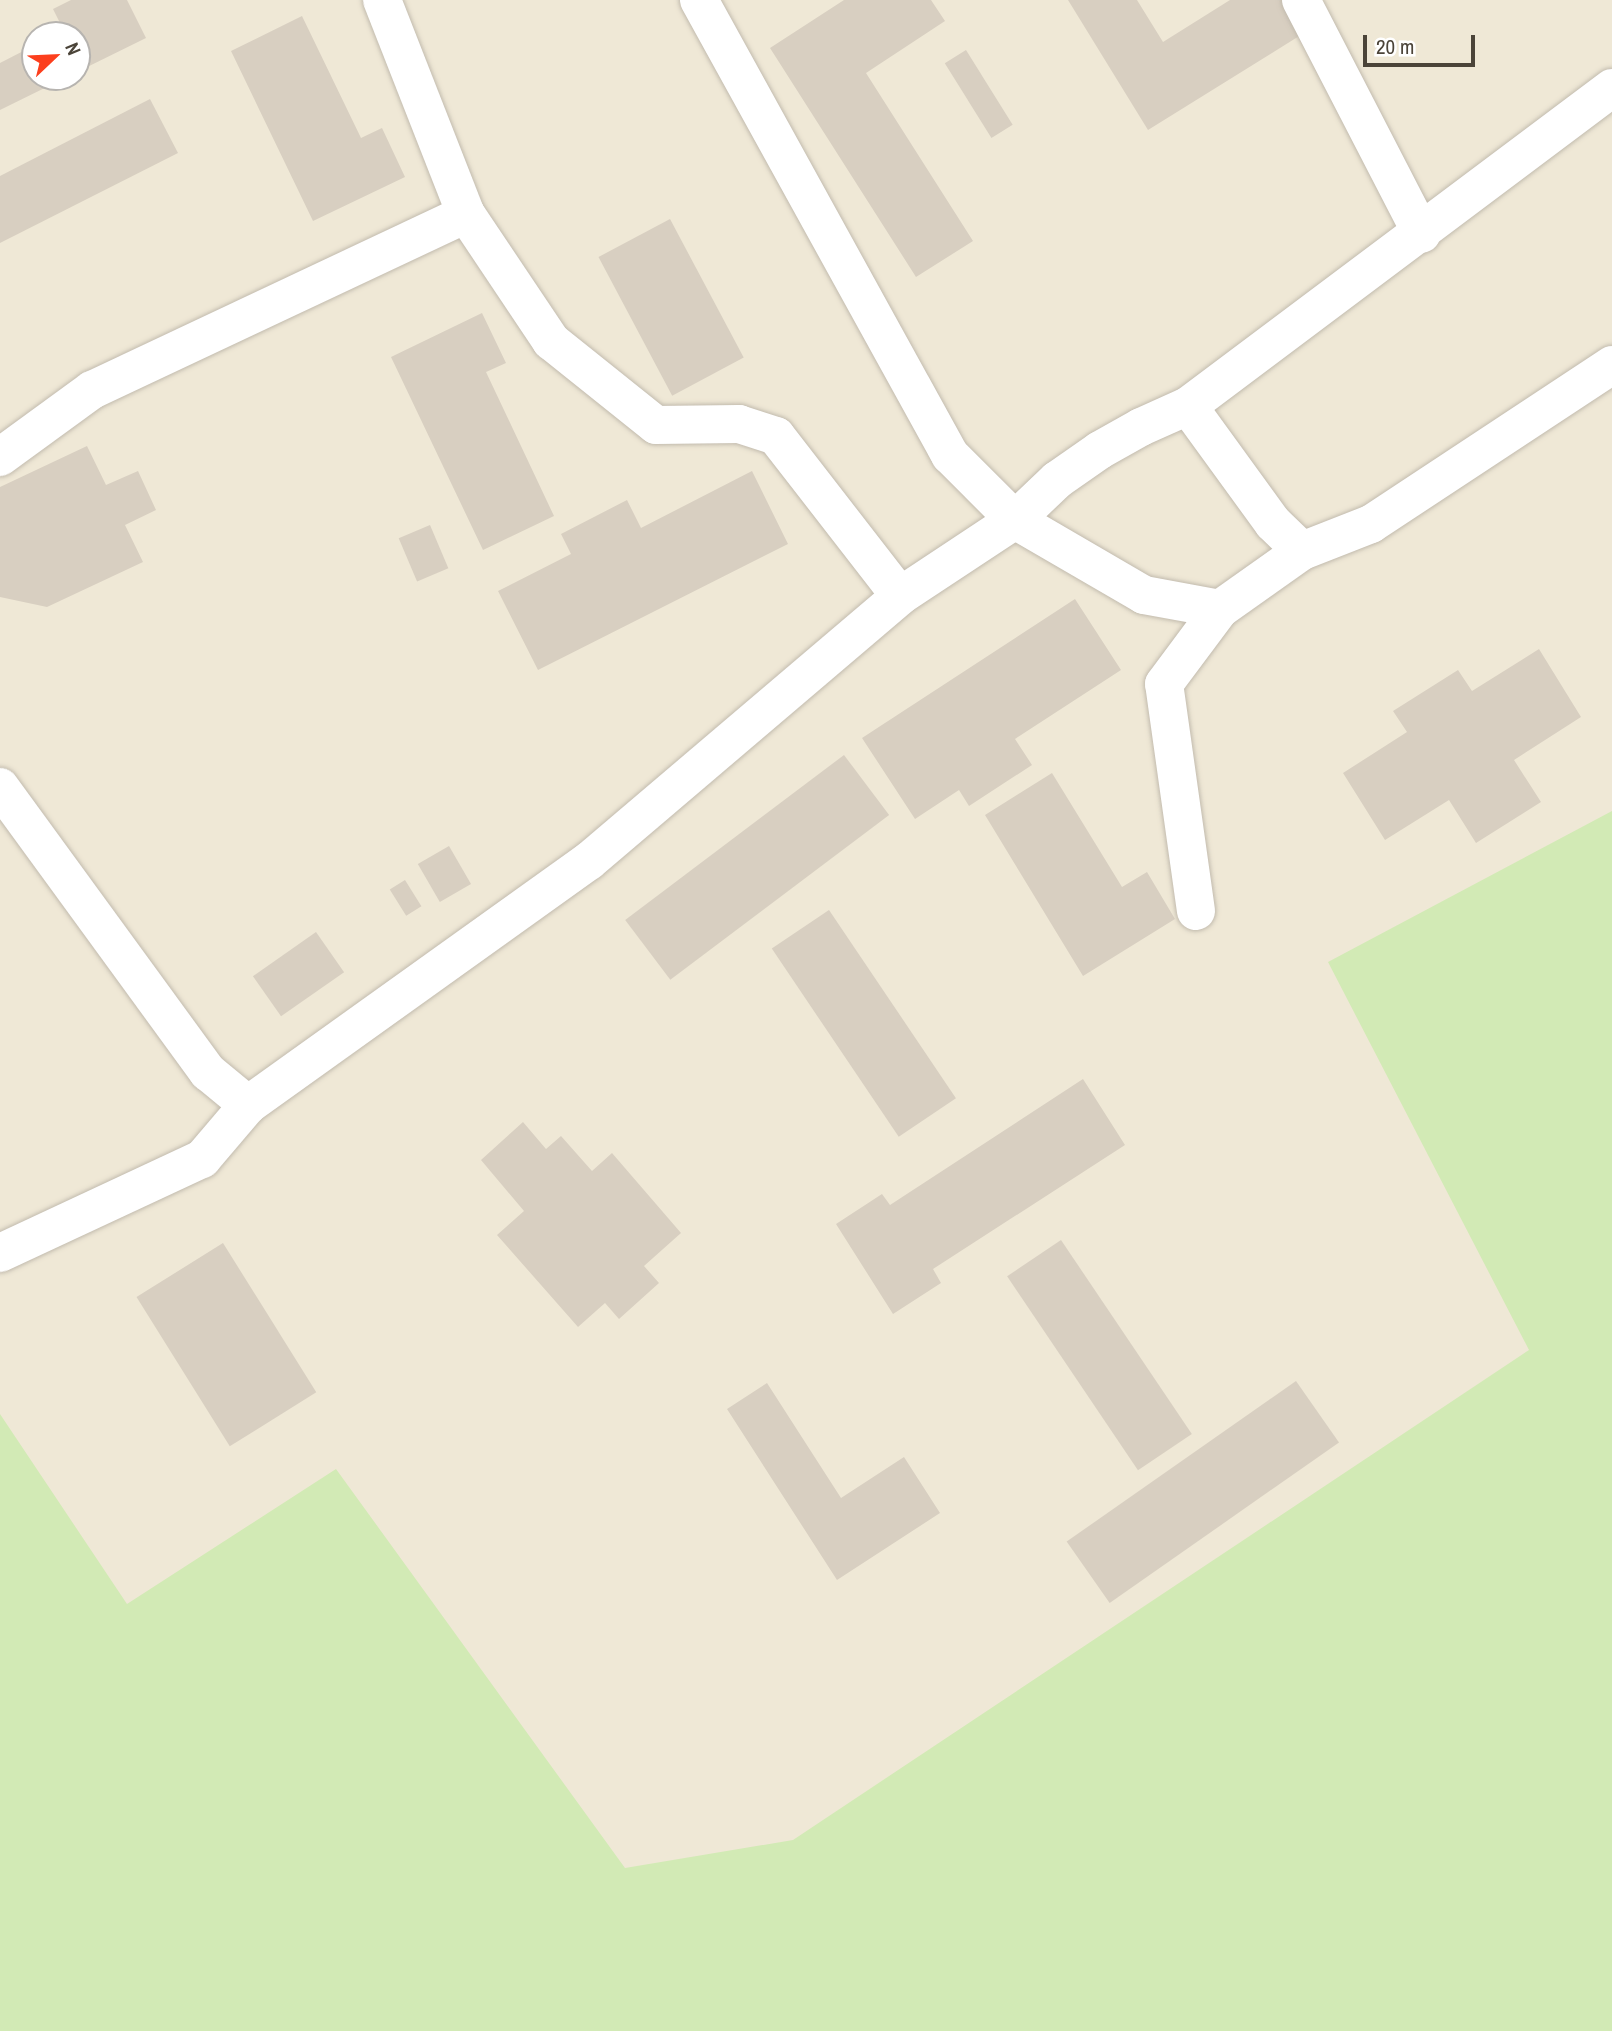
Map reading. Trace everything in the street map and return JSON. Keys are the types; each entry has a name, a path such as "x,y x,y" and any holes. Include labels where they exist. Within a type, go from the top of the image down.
{"street":[{"path":"382,0 466,214 551,341 656,425 739,424 776,436 900,596"},
{"path":"699,0 950,455 1015,520 1144,595 1220,609"},
{"path":"1301,0 1422,234"},
{"path":"0,1253 202,1159 248,1105 589,861 900,596 1015,520 1058,480 1100,450 1188,407 1612,89"},
{"path":"0,457 92,390 466,214"},
{"path":"1196,911 1164,684 1220,609 1302,551 1371,524 1612,365"},
{"path":"1188,407 1273,523 1302,551"},
{"path":"0,787 208,1072 248,1105"}],"shaded area":[{"path":"0,0 1612,0 1612,2031 0,2031"}],"green space":[{"path":"1612,811 1612,2031 0,2031 0,1414 127,1604 336,1469 625,1868 793,1840 1529,1350 1328,962"}],"building":[{"path":"71,0 127,0 146,38 91,65 91,21 59,21 53,9"},
{"path":"844,0 931,0 945,21 866,73 973,241 916,277 770,48"},
{"path":"1068,0 1137,0 1163,42 1230,0 1284,0 1304,33 1148,130"},
{"path":"302,16 361,138 382,128 405,177 313,221 231,51"},
{"path":"966,50 1013,125 991,138 945,63"},
{"path":"21,52 21,91 39,91 0,110 0,63"},
{"path":"150,99 178,153 0,243 0,176"},
{"path":"670,219 744,358 672,396 598,257"},
{"path":"482,313 506,363 486,372 554,516 483,550 391,357"},
{"path":"87,446 106,485 138,471 156,510 125,525 143,562 47,607 0,597 0,487"},
{"path":"752,471 788,544 538,670 498,591 571,554 561,534 627,500 641,528"},
{"path":"430,525 448,568 417,582 399,538"},
{"path":"1075,599 1121,670 1015,739 1032,765 969,806 959,790 915,819 862,738"},
{"path":"1539,649 1581,717 1514,760 1541,802 1476,843 1449,800 1385,840 1343,773 1407,732 1393,711 1458,670 1472,691"},
{"path":"844,755 889,815 670,980 625,920"},
{"path":"1052,773 1122,887 1147,872 1175,919 1083,976 985,815"},
{"path":"449,846 471,884 440,902 418,864"},
{"path":"405,880 421,906 406,916 390,890"},
{"path":"829,910 956,1098 899,1137 772,949"},
{"path":"316,932 344,972 281,1016 253,976"},
{"path":"1083,1079 1125,1145 933,1269 941,1283 893,1314 836,1224 882,1194 890,1205"},
{"path":"523,1122 546,1149 561,1136 592,1171 612,1153 681,1233 644,1266 659,1283 619,1319 605,1303 578,1327 497,1235 524,1211 481,1160"},
{"path":"1061,1240 1192,1434 1138,1470 1007,1276"},
{"path":"223,1243 316,1392 230,1446 136,1297"},
{"path":"1296,1381 1339,1442 1110,1603 1067,1542"},
{"path":"767,1383 841,1498 904,1457 940,1513 837,1580 727,1409"}]}
